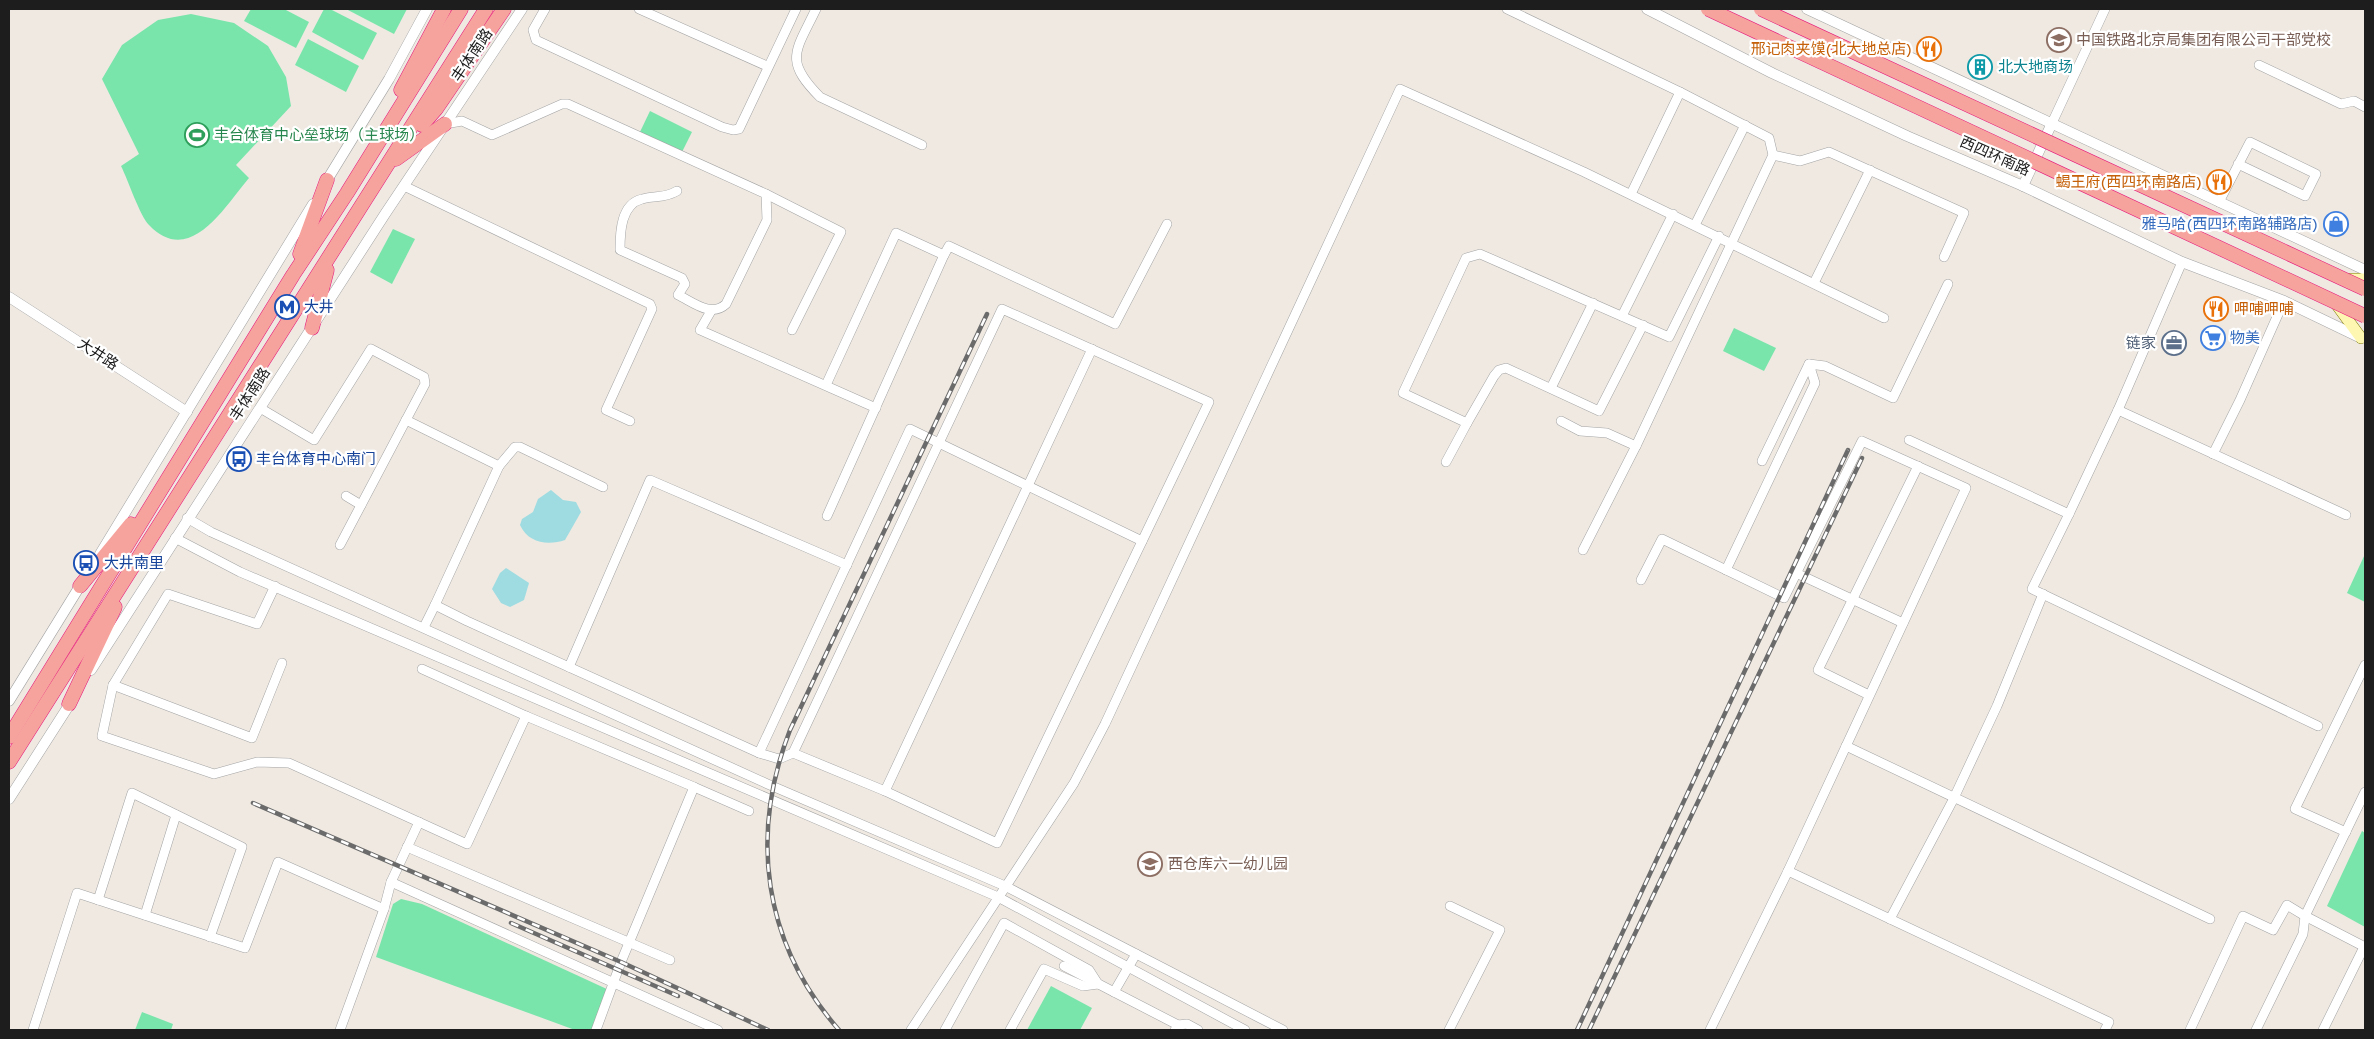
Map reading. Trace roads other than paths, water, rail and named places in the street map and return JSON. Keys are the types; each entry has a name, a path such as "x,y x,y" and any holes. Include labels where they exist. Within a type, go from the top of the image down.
{"highway":[{"path":"347,194 444,9"},
{"name":"丰体南路","path":"9,762 160,489 293,275 347,194 461,9"},
{"name":"丰体南路","path":"9,737 62,665 141,551 390,164 486,9"},
{"path":"390,164 436,109 504,9"},
{"path":"1761,9 2365,289"},
{"name":"西四环南路","path":"1725,17 2365,316"},
{"path":"390,164 445,124"},
{"path":"293,275 327,180"},
{"path":"312,328 332,254"},
{"path":"80,586 160,489"},
{"path":"69,704 141,551"}],"main road":[{"name":"西四环南路","path":"1708,9 2334,300 2363,339"},
{"path":"1761,9 2344,279 2365,279"}],"street":[{"path":"9,701 281,261 327,180 389,79 427,9"},
{"name":"丰体南路","path":"9,799 187,518 522,9"},
{"path":"545,9 533,30 536,40 722,127 733,130 739,128 767,66 796,9"},
{"path":"638,9 767,66"},
{"path":"816,9 796,51 798,73 820,98 922,145"},
{"path":"1507,9 1680,92 1769,138 1773,155 1636,446 1582,550"},
{"name":"西四环南路","path":"1647,9 1772,73 1906,136 2024,186 2182,262 2284,302 2363,339"},
{"path":"1807,9 2365,270"},
{"path":"2024,186 2106,9"},
{"path":"2259,65 2341,104 2354,101 2365,107"},
{"path":"912,1030 1074,783 1105,724 1400,89 1695,224 1884,318"},
{"path":"1631,194 1680,92"},
{"path":"445,124 462,121 492,135 562,104 568,104 766,194 841,232 792,330"},
{"path":"1695,224 1745,125"},
{"path":"2219,202 2238,164 2250,142 2316,174 2305,196 2238,164"},
{"path":"1773,155 1800,161 1829,152 1964,213 1944,257"},
{"path":"1814,284 1870,170"},
{"path":"404,186 650,304 652,309 606,410 630,421"},
{"path":"677,192 667,197 642,199 631,205 620,229 620,250 682,278 685,284 678,296 711,311 721,308 726,304 767,220 766,194"},
{"path":"1622,316 1673,214"},
{"path":"827,516 949,246 1115,324 1167,224"},
{"path":"826,386 896,233 944,254"},
{"path":"1467,423 1430,408 1403,393 1466,258 1480,254 1669,337 1718,236"},
{"path":"2182,262 2118,410 2032,589 2318,726"},
{"path":"1809,364 1825,366 1893,398 1948,284"},
{"name":"大井路","path":"9,297 187,412"},
{"path":"2213,454 2240,400 2284,302"},
{"path":"1551,388 1593,303"},
{"path":"435,605 466,622 759,753 779,759 793,753 1002,309 1208,402 997,843 885,790 793,753"},
{"path":"711,311 700,330 876,408"},
{"path":"1446,462 1499,370 1506,368 1599,411 1643,325"},
{"path":"260,408 314,440 371,349 424,377 425,384 340,545"},
{"path":"885,790 1092,349"},
{"path":"1762,461 1809,364"},
{"path":"1726,570 1815,383 1809,364"},
{"path":"2118,410 2346,515"},
{"path":"406,420 499,466"},
{"path":"1561,421 1580,431 1607,433 1636,446"},
{"path":"759,753 910,429 1142,541"},
{"path":"1909,440 2069,514"},
{"path":"1641,580 1662,539 1784,598 1862,441 1966,488 1788,871 1710,1030"},
{"path":"424,627 499,466 515,447 603,487"},
{"path":"1870,695 1818,670 1918,466"},
{"path":"569,667 650,480 847,565"},
{"path":"346,496 361,504"},
{"path":"187,518 211,532 763,782 1005,886 1283,1030"},
{"path":"175,538 240,572 998,897 1245,1030"},
{"path":"1796,573 1903,623"},
{"path":"275,586 257,624 168,594 113,685 102,736 214,774 257,762 289,763 467,844 526,716"},
{"path":"1890,919 1954,797 1997,706 2043,594"},
{"path":"113,685 252,738 282,663"},
{"path":"2346,832 2295,809 2365,665"},
{"path":"422,669 526,716 749,811"},
{"path":"1846,746 2210,919"},
{"path":"596,1030 629,943 694,787"},
{"path":"2256,1030 2303,934 2305,916 2365,792"},
{"path":"98,900 132,793 242,847 210,937"},
{"path":"145,915 176,815"},
{"path":"340,1030 384,909 390,882 418,822"},
{"path":"407,847 670,960"},
{"path":"32,1030 77,893 246,948 278,862 384,909"},
{"path":"1788,871 2109,1022 2105,1030"},
{"path":"390,882 718,1030"},
{"path":"2190,1030 2243,916 2273,930 2287,905 2364,947 2322,1030"},
{"path":"1449,1030 1500,930 1450,906"},
{"path":"945,1030 1004,923 1090,970 1098,984"},
{"path":"1114,992 1136,954"},
{"path":"1064,966 1176,1028 1187,1024 1198,1030"},
{"path":"1010,1030 1044,969 1083,986 1098,984"}],"water":[{"path":"551,490 563,500 576,502 581,512 565,540 552,543 539,542 528,536 520,525 522,519 533,512 538,499"},
{"path":"506,568 529,583 524,600 510,607 501,603 492,589 500,573"}],"railway":[{"path":"839,1030 813,996 794,961 779,925 771,887 767,849 770,809 777,770 790,730 987,314"},
{"path":"1577,1030 1848,450"},
{"path":"1589,1030 1862,458"},
{"path":"253,803 621,962 768,1030"},
{"path":"511,923 678,996"}],"place":[{"name":"中国铁路北京局集团有限公司干部党校","path":"2059,40"},
{"name":"邢记肉夹馍(北大地总店)","path":"1929,49"},
{"name":"北大地商场","path":"1980,67"},
{"name":"丰台体育中心垒球场（主球场）","path":"197,135"},
{"name":"蝎王府(西四环南路店)","path":"2219,182"},
{"name":"雅马哈(西四环南路辅路店)","path":"2336,224"},
{"name":"大井","path":"287,307"},
{"name":"呷哺呷哺","path":"2216,309"},
{"name":"物美","path":"2213,338"},
{"name":"链家","path":"2174,343"},
{"name":"丰台体育中心南门","path":"239,459"},
{"name":"大井南里","path":"86,563"},
{"name":"西仓库六一幼儿园","path":"1150,864"}]}
